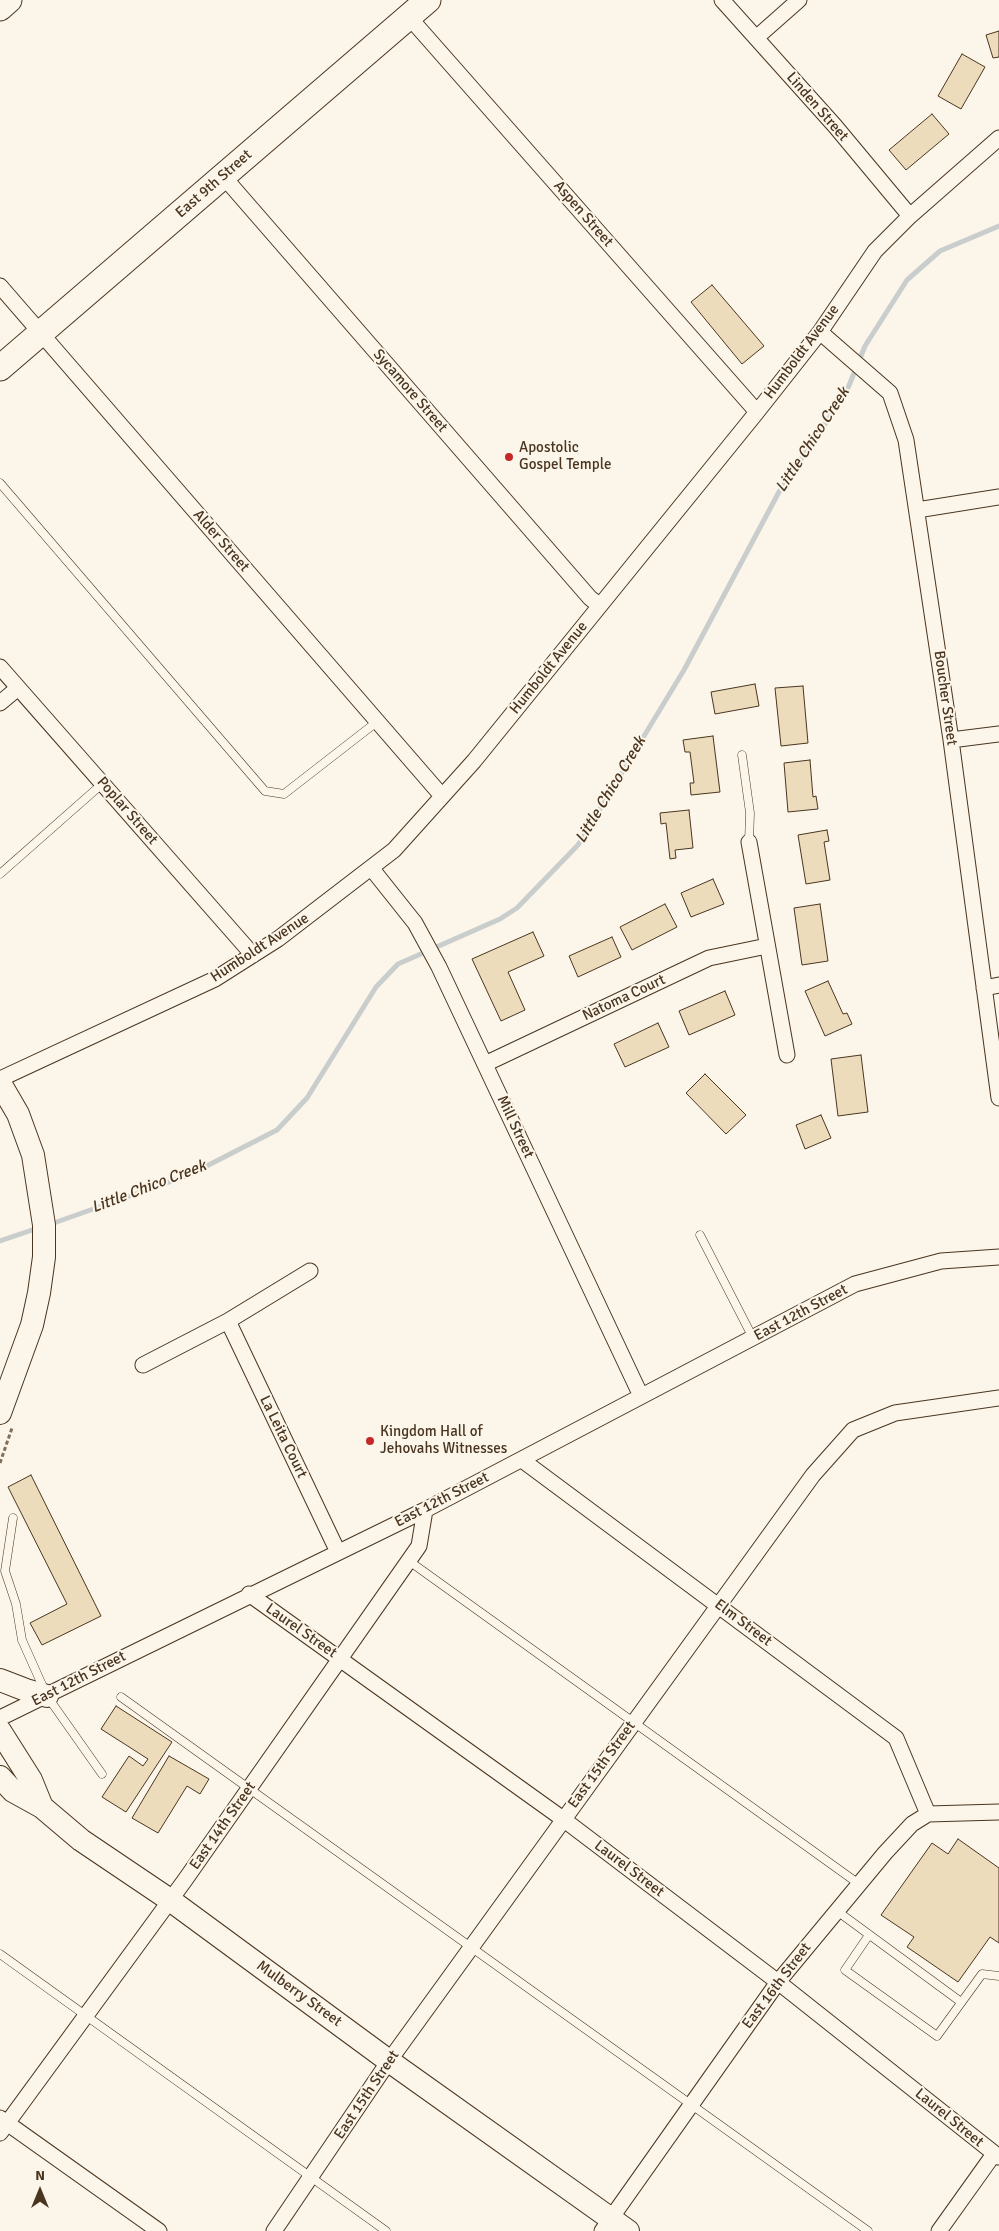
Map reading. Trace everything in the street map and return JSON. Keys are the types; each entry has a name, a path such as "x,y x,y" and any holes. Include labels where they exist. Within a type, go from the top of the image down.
{"main road":[{"path":"0,8 9,0"},
{"name":"East 9th Street","path":"0,368 428,0"}],"street":[{"name":"Linden Street","path":"722,0 835,126 910,216"},
{"path":"756,38 800,0"},
{"name":"Aspen Street","path":"409,16 757,412"},
{"name":"Humboldt Avenue","path":"0,1081 215,979 253,956 372,869 394,850 474,761 757,412 820,332 875,251 910,216 999,138"},
{"name":"Sycamore Street","path":"223,176 590,598 599,605"},
{"name":"Alder Street","path":"0,286 442,796"},
{"name":"Boucher Street","path":"820,332 890,393 906,440 951,740 992,986 999,1098"},
{"path":"917,510 999,497"},
{"name":"Poplar Street","path":"0,667 253,956"},
{"path":"0,703 18,688"},
{"path":"951,740 999,734"},
{"path":"749,842 787,1055"},
{"name":"Mill Street","path":"372,869 415,923 439,967 642,1396"},
{"name":"Natoma Court","path":"485,1064 709,958 767,946"},
{"path":"0,1081 18,1114 33,1155 44,1225 44,1257 32,1325 0,1413"},
{"name":"East 12th Street","path":"0,1718 249,1594 425,1510 855,1284 941,1262 999,1258"},
{"path":"143,1365 228,1321 310,1271"},
{"name":"La Leita Court","path":"228,1321 338,1552"},
{"name":"East 15th Street","path":"274,2231 390,2061 471,1947 813,1475 853,1430 895,1413 999,1398"},
{"name":"Elm Street","path":"522,1460 896,1738 928,1814"},
{"name":"East 14th Street","path":"2,2125 170,1900 409,1561 419,1546 425,1510"},
{"name":"Laurel Street","path":"249,1594 563,1819 778,1982 997,2155"},
{"path":"0,1680 47,1696"},
{"name":"Mulberry Street","path":"0,1731 31,1780 42,1807 81,1840 170,1900 614,2227"},
{"path":"0,1777 12,1791 42,1807"},
{"path":"928,1814 999,1812"},
{"name":"East 16th Street","path":"614,2227 691,2105 778,1982 836,1911 912,1824 928,1814"},
{"path":"2,2125 159,2231"},
{"path":"939,2231 997,2155"}],"lane":[{"path":"0,483 265,791 284,794 378,722"},
{"path":"742,755 750,813 749,842"},
{"path":"0,874 102,784"},
{"path":"700,1234 753,1338"},
{"path":"13,1518 6,1571 16,1604 22,1640 47,1696 102,1774"},
{"path":"409,1561 859,1884"},
{"path":"121,1697 868,2231"},
{"path":"836,1911 961,2002"},
{"path":"869,1935 844,1970 937,2036 982,1974 999,1976"},
{"path":"0,1954 386,2231"}],"building":[{"path":"999,31 999,57 993,58 986,35"},
{"path":"962,54 985,67 961,109 938,96"},
{"path":"932,114 949,134 906,170 889,150"},
{"path":"712,285 764,346 742,364 691,302"},
{"path":"755,684 759,706 715,714 711,692"},
{"path":"803,686 808,743 781,746 775,688"},
{"path":"713,736 720,792 691,795 690,783 694,783 690,752 685,752 683,740"},
{"path":"810,760 813,797 816,796 818,809 788,812 784,763"},
{"path":"689,810 693,848 675,850 676,858 670,859 666,823 661,824 660,813"},
{"path":"827,830 829,841 824,842 830,880 806,884 798,835"},
{"path":"713,879 724,904 691,917 681,893"},
{"path":"665,904 677,927 632,950 620,927"},
{"path":"820,904 828,961 802,965 794,908"},
{"path":"533,932 544,956 508,972 525,1010 501,1021 472,959"},
{"path":"612,937 621,957 578,977 569,956"},
{"path":"828,981 843,1014 847,1013 852,1024 825,1036 805,991"},
{"path":"725,991 735,1015 689,1035 679,1011"},
{"path":"658,1023 669,1047 625,1067 614,1044"},
{"path":"861,1055 868,1112 838,1116 831,1059"},
{"path":"705,1074 746,1115 726,1134 686,1093"},
{"path":"821,1115 831,1138 805,1149 796,1125"},
{"path":"31,1475 101,1616 42,1645 30,1623 67,1604 8,1487"},
{"path":"116,1706 172,1742 126,1812 102,1797 129,1756 143,1766 148,1759 101,1729"},
{"path":"169,1756 209,1779 200,1794 187,1786 158,1833 132,1818"},
{"path":"958,1839 999,1868 999,1943 990,1937 958,1982 907,1947 914,1937 881,1915 932,1843 948,1854"}],"waterway":[{"name":"Little Chico Creek","path":"51,1224 189,1175 277,1130 307,1098 376,987 398,964 500,919 517,908 578,845 684,670 780,490 846,393 865,346 907,280 940,251 999,226"},
{"name":"Little Chico Creek","path":"0,1241 38,1228"}],"place":[{"name":"Apostolic Gospel Temple","path":"509,457"},
{"name":"Kingdom Hall of Jehovahs Witnesses","path":"370,1441"}]}
